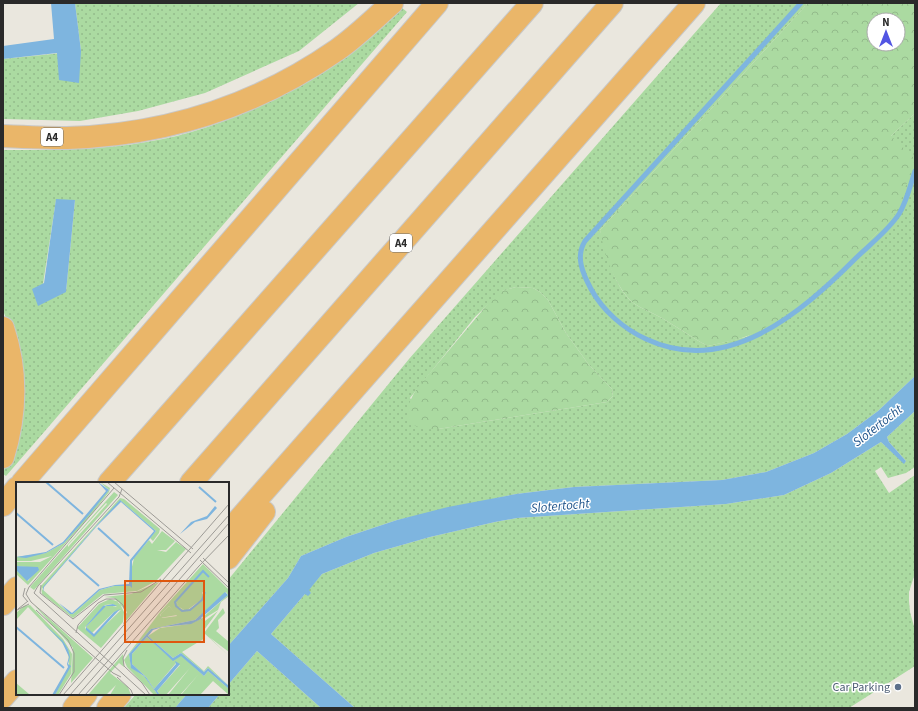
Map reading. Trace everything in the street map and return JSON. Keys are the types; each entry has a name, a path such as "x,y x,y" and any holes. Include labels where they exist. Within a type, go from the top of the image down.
{"highway":[{"name":"A4","path":"3,136 66,138 102,135 185,122 242,103 279,85 337,50 392,3"},
{"path":"23,482 437,3"},
{"path":"110,482 532,3"},
{"name":"A4","path":"192,482 612,3"},
{"path":"229,531 694,3"},
{"path":"3,328 11,357 13,379 12,416 3,457"},
{"path":"229,557 389,349"},
{"path":"3,504 16,489"},
{"path":"3,604 16,589"},
{"path":"3,697 16,682"},
{"path":"74,708 85,695"},
{"path":"108,708 119,695"}],"green space":[{"path":"75,3 359,3 299,51 205,93 138,111 80,121 3,119 3,59 81,51"},
{"path":"721,3 808,3 600,230 614,276 624,293 639,307 663,319 708,346 746,337 794,308 833,276 878,232 891,136 915,113 915,376 878,411 847,434 814,453 766,472 722,480 574,487 516,494 397,520 346,537 301,556 288,578 229,645 229,579 409,359","holes":["516,287 533,288 540,292 548,300 566,333 589,365 612,389 613,396 607,402 438,429 410,398 475,317 502,291"]},
{"path":"808,3 915,3 915,113 891,136 915,159 900,203 895,214 865,246 815,293 779,319 755,333 735,340 708,346 663,319 639,307 630,300 614,276 604,248 600,230"},
{"path":"400,6 407,12 6,476 3,474 18,424 12,336 3,310 3,150 100,148 162,139 192,132 223,122 289,91 331,61","holes":["56,200 75,200 66,292 43,284"]},
{"path":"516,287 533,288 540,292 548,300 566,333 589,365 612,389 613,396 607,402 438,429 418,427 412,423 408,412 409,404 418,387 492,299 501,291"},
{"path":"915,411 915,467 906,473 888,478 881,467 875,471 889,493 915,475 915,573 909,592 909,601 910,612 915,630 915,666 849,708 355,708 271,634 305,594 311,593 308,590 322,574 374,553 430,537 517,518 726,504 784,495 831,473 881,442 904,463 906,461 889,442 887,437"},
{"path":"257,651 321,708 208,708 219,695 229,695 229,684"},
{"path":"135,695 186,695 175,708 124,708"}],"water":[{"path":"51,3 75,3 81,51 79,83 59,80 57,53 3,59 3,46 54,39"},
{"path":"56,199 75,200 66,292 38,306 32,289 44,283"},
{"name":"Slotertocht","path":"915,376 915,411 887,437 889,442 906,461 904,464 881,442 831,473 784,495 726,504 517,518 430,537 374,553 322,574 309,590 311,593 308,596 305,594 271,634 355,708 321,708 257,651 229,684 229,645 288,578 301,556 346,537 397,520 448,507 516,494 574,487 722,480 766,472 814,453 847,434 878,411"},
{"path":"186,695 219,695 208,708 175,708"}],"waterway":[{"path":"801,3 585,241 582,247 580,259 581,265 585,277 596,297 608,312 622,325 646,339 676,349 705,350 733,345 761,334 811,300 878,238 895,220 902,209 915,171"}],"place":[{"name":"Car Parking","path":"898,687"}]}
